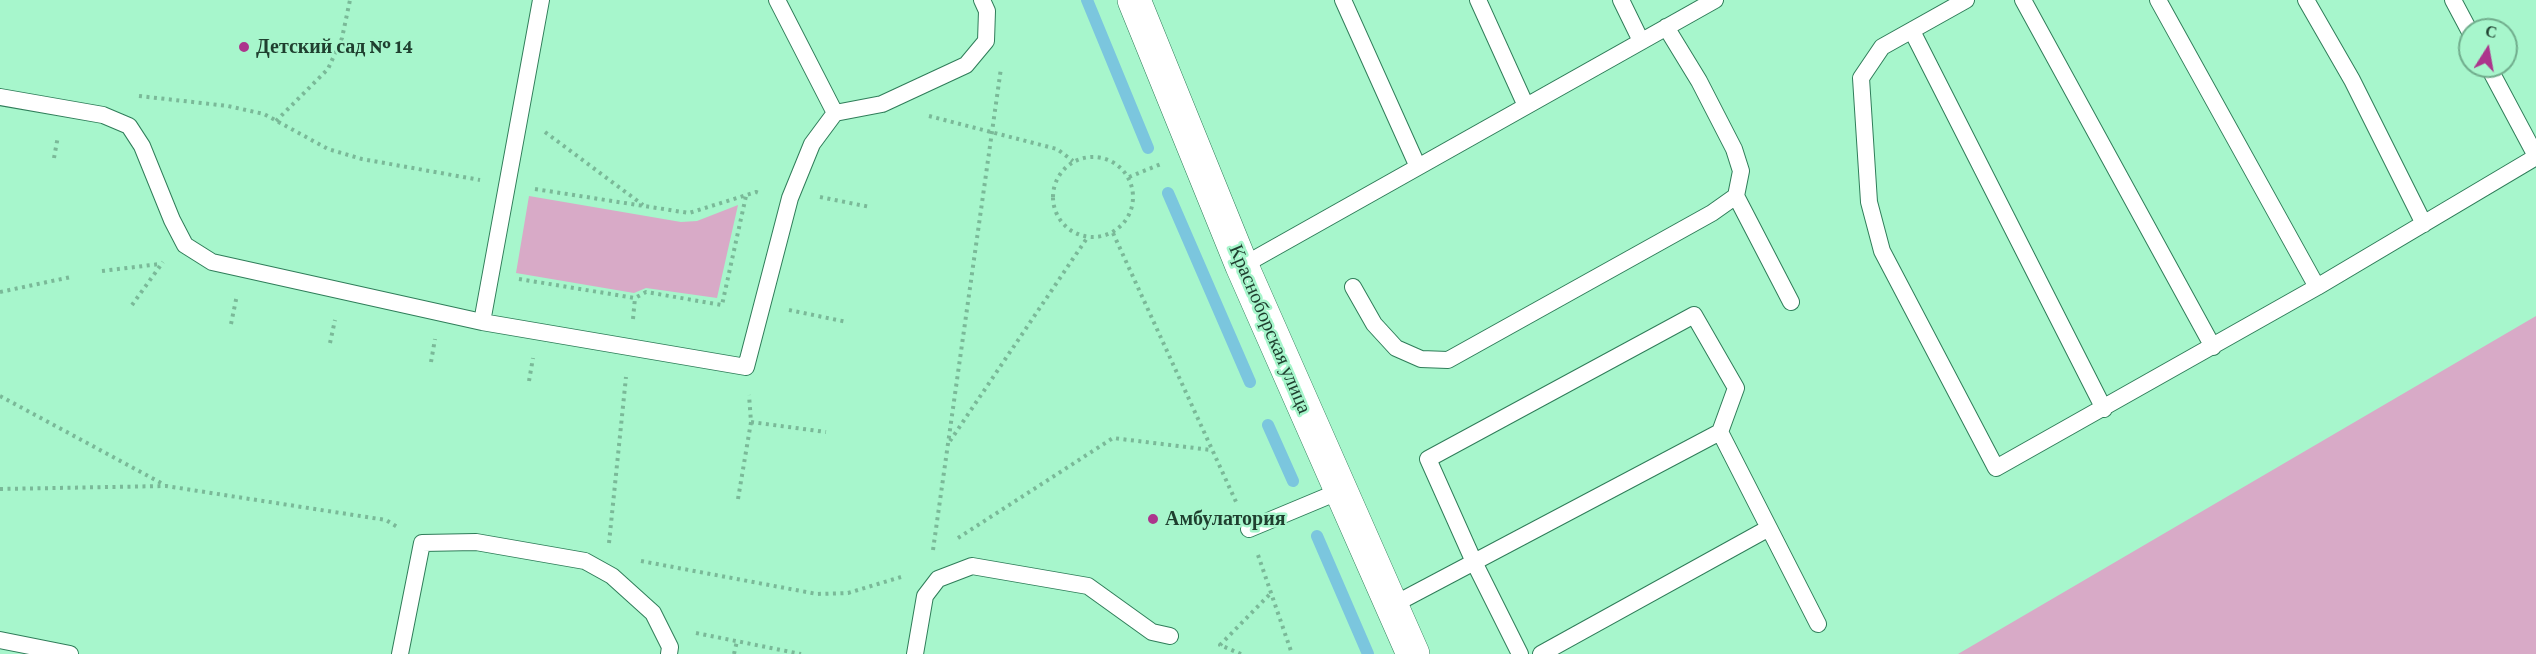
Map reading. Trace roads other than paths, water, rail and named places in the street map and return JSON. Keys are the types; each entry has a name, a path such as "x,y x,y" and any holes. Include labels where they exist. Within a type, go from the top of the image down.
{"street":[{"name":"Красноборская улица","path":"1134,0 1242,266 1413,654"}],"lane":[{"path":"482,322 541,0"},
{"path":"777,0 835,113"},
{"path":"0,97 103,115 129,126 142,146 172,220 185,245 212,262 482,322 746,367 791,195 812,144 835,113 882,104 966,65 986,41 987,11 982,0"},
{"path":"1343,0 1418,167"},
{"path":"1478,0 1526,106"},
{"path":"1622,0 1641,41"},
{"path":"1242,266 1714,0"},
{"path":"1966,0 1882,47 1861,78 1869,202 1882,251 1996,468 2317,287 2536,156 2494,78"},
{"path":"2023,0 2213,346"},
{"path":"2158,0 2317,287"},
{"path":"2306,0 2352,80 2424,224"},
{"path":"2453,0 2463,18"},
{"path":"1666,27 1699,81 1734,149 1741,171 1736,196 1791,302"},
{"path":"1912,31 2104,409"},
{"path":"1353,287 1374,324 1396,348 1421,359 1448,360 1712,213 1736,196"},
{"path":"1391,606 1474,562 1720,432 1736,388 1694,315 1428,459 1474,562 1520,654"},
{"path":"1720,432 1818,624"},
{"path":"1249,530 1340,491"},
{"path":"1541,654 1769,528"},
{"path":"400,654 422,543 476,542 585,561 612,576 652,613 670,646 669,654"},
{"path":"915,654 925,596 938,579 972,566 1088,586 1152,632 1170,636"},
{"path":"0,640 70,654"}],"waterway":[{"path":"1087,0 1148,148"},
{"path":"1168,193 1250,382"},
{"path":"1268,425 1293,481"},
{"path":"1317,536 1368,654"}],"place":[{"name":"Детский сад № 14","path":"244,47"},
{"name":"Амбулатория","path":"1153,519"}]}
